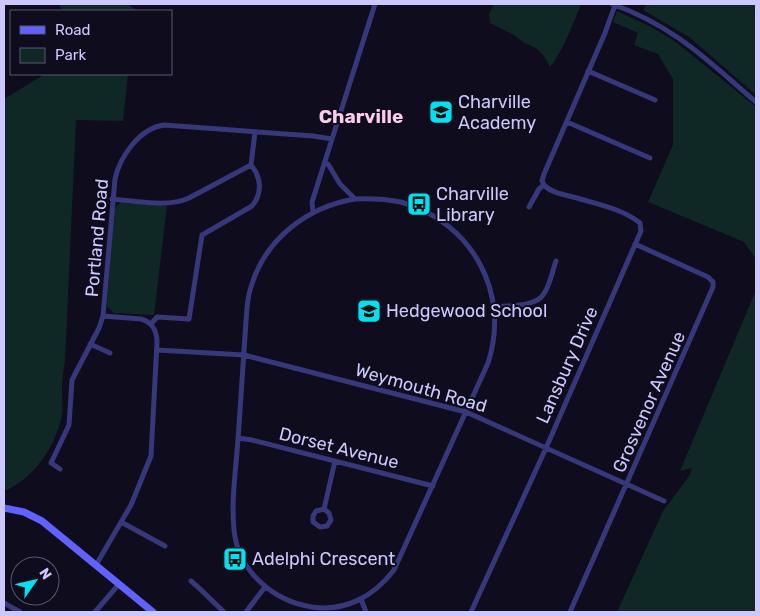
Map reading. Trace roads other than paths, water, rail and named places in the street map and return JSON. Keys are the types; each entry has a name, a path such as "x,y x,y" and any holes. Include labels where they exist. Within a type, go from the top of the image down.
{"street":[{"path":"313,213 312,202 375,4"},
{"path":"529,207 539,189 544,185 543,178 605,33 614,4 655,22 679,38 756,102"},
{"path":"588,71 655,100"},
{"path":"567,122 650,158"},
{"name":"Portland Road","path":"60,469 51,463 69,425 72,380 103,316 115,179 120,163 138,140 153,127 164,125 332,139"},
{"path":"151,324 157,317 189,320 202,236 255,203 259,195 260,180 251,165 255,132"},
{"path":"325,163 328,164 340,184 355,199"},
{"path":"112,200 180,202 251,165"},
{"name":"Lansbury Drive","path":"470,612 546,448 636,244 641,228 638,221 597,204 554,191 544,185"},
{"path":"355,199 399,202 422,210 444,222 465,242 479,262 490,288 495,307 493,348 488,363 394,570 378,588 360,599 341,606 317,608 286,600 266,587 255,577 244,561 235,538 233,504 248,298 258,269 266,253 277,239 293,225 313,213 334,204 355,199"},
{"name":"Grosvenor Avenue","path":"570,612 628,484 714,284 708,277 636,244"},
{"path":"495,307 530,303 538,300 545,292 556,261"},
{"path":"96,565 140,485 150,456 156,350 156,334 151,324 141,318 103,316"},
{"path":"90,344 110,353"},
{"name":"Weymouth Road","path":"156,350 244,355 466,412 664,500"},
{"name":"Dorset Avenue","path":"238,438 433,486"},
{"path":"324,509 335,461"},
{"path":"4,508 35,517 153,612"},
{"path":"121,522 165,546"},
{"path":"191,581 224,612"},
{"path":"95,612 119,584"},
{"path":"246,612 266,587"},
{"path":"360,599 366,612"},
{"path":"4,603 20,612"}],"place":[{"name":"Charville Academy","path":"441,112"},
{"name":"Charville Library","path":"419,204"},
{"name":"Hedgewood School","path":"369,311"},
{"name":"Adelphi Crescent","path":"235,559"}],"district":[{"name":"Charville","path":"361,116"}]}
